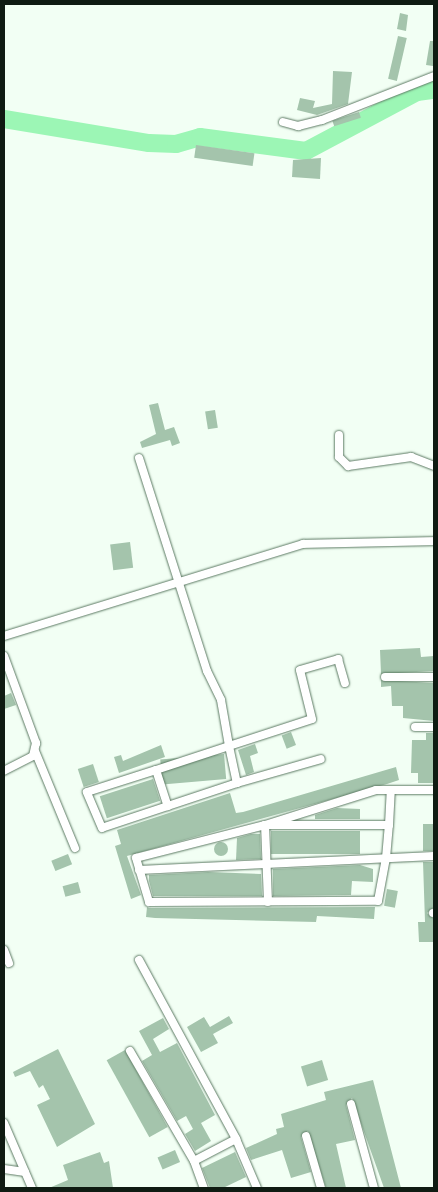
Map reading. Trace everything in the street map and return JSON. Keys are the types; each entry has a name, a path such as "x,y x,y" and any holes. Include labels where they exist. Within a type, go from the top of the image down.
{"street":[{"path":"283,122 298,126 322,120 434,76"},
{"path":"339,435 339,456 348,466 411,457 434,466"},
{"path":"139,458 177,582 221,700 237,783"},
{"path":"4,636 303,544 434,541"},
{"path":"4,656 36,743 35,751 75,848"},
{"path":"321,759 237,783 102,828 87,792 312,719 300,670 338,659 345,683"},
{"path":"385,677 434,676"},
{"path":"415,727 434,727"},
{"path":"4,771 35,751"},
{"path":"156,770 168,806"},
{"path":"391,790 386,858 378,901 150,902 136,858 265,825 376,790 391,790 434,790"},
{"path":"265,825 389,825"},
{"path":"265,825 268,902"},
{"path":"139,870 434,856"},
{"path":"4,950 10,962"},
{"path":"139,960 236,1139 257,1188"},
{"path":"130,1051 194,1162 204,1188"},
{"path":"351,1104 374,1188"},
{"path":"4,1123 32,1188"},
{"path":"306,1136 321,1188"},
{"path":"194,1162 236,1139"},
{"path":"4,1169 25,1172"}],"building":[{"path":"400,13 408,15 406,31 397,29"},
{"path":"398,36 407,38 397,81 388,79"},
{"path":"430,41 434,41 433,66 426,65"},
{"path":"333,71 352,72 348,104 317,115 297,110 300,98 315,101 313,108 332,104"},
{"path":"359,112 361,118 334,126 332,121"},
{"path":"196,145 254,153 253,166 194,158"},
{"path":"321,158 320,179 292,177 293,160"},
{"path":"158,403 165,430 174,427 180,443 172,446 170,440 142,448 140,442 156,434 149,405"},
{"path":"215,410 218,428 208,429 205,412"},
{"path":"130,542 133,568 113,570 110,544"},
{"path":"420,648 421,657 434,656 434,671 381,674 380,650"},
{"path":"381,680 434,683 434,721 403,718 403,706 392,706 391,686 381,687"},
{"path":"11,693 16,705 4,709 4,696"},
{"path":"291,732 296,745 287,749 282,736"},
{"path":"426,733 434,733 434,783 418,783 418,773 411,773 412,740 426,740"},
{"path":"255,744 258,753 250,756 254,772 246,775 238,750"},
{"path":"161,745 165,757 119,773 114,757 121,755 123,761"},
{"path":"224,754 226,779 162,784 160,760"},
{"path":"93,764 99,782 84,787 78,769"},
{"path":"396,767 399,780 387,784 127,856 141,895 131,899 115,846 121,844 117,830 230,793 236,813 243,812"},
{"path":"153,779 160,801 107,818 100,796"},
{"path":"337,808 360,809 360,819 315,819 315,815"},
{"path":"423,824 434,824 434,851 423,851"},
{"path":"271,831 360,831 360,854 271,854"},
{"path":"251,834 260,834 261,859 236,860 237,838"},
{"path":"218,842 224,842 228,849 224,856 218,856 214,852 214,846"},
{"path":"68,854 72,864 55,871 51,861"},
{"path":"423,862 434,862 434,907 427,913 434,919 434,942 419,942 418,922 425,922"},
{"path":"360,865 373,869 373,882 352,881 351,895 273,896 273,869"},
{"path":"208,872 261,874 262,896 153,896 149,875"},
{"path":"78,882 81,893 65,897 63,886"},
{"path":"387,889 398,891 395,908 384,906"},
{"path":"147,907 375,907 374,919 317,916 316,922 155,918 146,917"},
{"path":"229,1016 233,1023 213,1034 218,1043 201,1052 187,1027 204,1017 210,1027"},
{"path":"163,1018 169,1029 153,1039 160,1052 177,1043 215,1115 201,1123 211,1141 195,1151 185,1134 193,1129 186,1116 177,1121 142,1061 152,1055 139,1031"},
{"path":"58,1049 95,1124 57,1147 37,1105 50,1099 43,1085 39,1088 30,1071 15,1077 13,1072"},
{"path":"125,1050 168,1127 149,1137 107,1060"},
{"path":"322,1060 328,1080 307,1087 301,1066"},
{"path":"373,1080 401,1188 384,1188 352,1098 346,1105 355,1140 336,1144 346,1188 326,1188 308,1131 301,1137 311,1172 291,1178 282,1150 251,1160 246,1148 277,1134 276,1129 284,1127 281,1114 326,1100 324,1092"},
{"path":"175,1150 180,1162 163,1169 158,1157"},
{"path":"100,1152 104,1163 109,1161 113,1188 49,1188 68,1180 63,1165"},
{"path":"235,1152 246,1177 223,1188 210,1188 202,1168"}],"waterway":[{"path":"4,119 149,143 176,144 200,137 306,151 417,92 434,90"}]}
